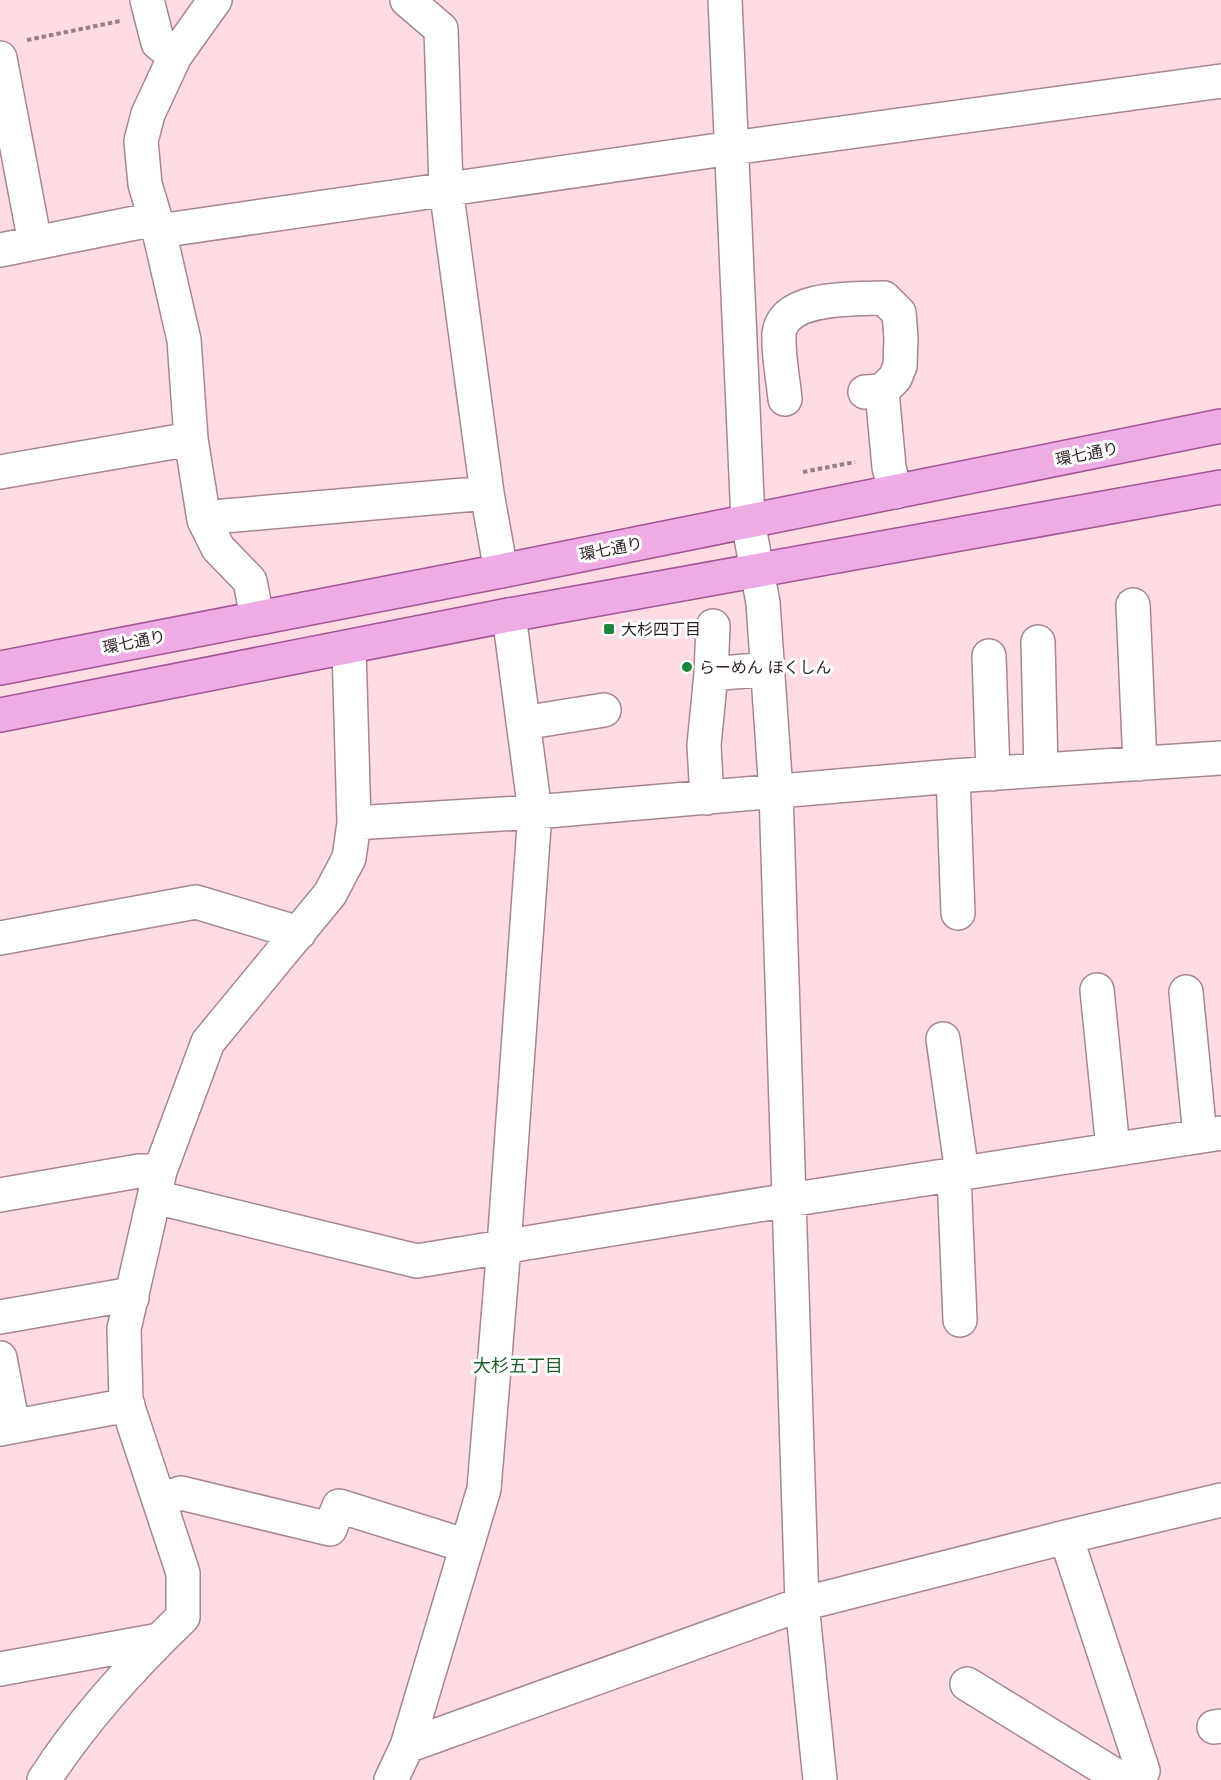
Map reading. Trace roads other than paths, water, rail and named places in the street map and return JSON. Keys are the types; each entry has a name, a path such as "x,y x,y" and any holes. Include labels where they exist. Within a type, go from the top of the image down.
{"main road":[{"name":"環七通り","path":"0,668 501,571 1221,426"},
{"path":"0,715 509,615 1221,487"},
{"path":"0,651 85,652"},
{"path":"0,731 98,697"}],"street":[{"path":"215,0 175,56 148,114 141,141 146,184 184,340 191,439 204,520 218,548 249,581 257,617"},
{"path":"407,0 441,29 446,188 487,493 501,571"},
{"path":"725,0 748,521 763,603 776,792 802,1604 820,1780"},
{"path":"148,8 158,43 175,56"},
{"path":"12,50 35,243"},
{"path":"0,250 157,225 446,188 1221,81"},
{"path":"743,403 781,400 779,333 788,316 808,304 884,298 899,313 902,338 900,366 895,378 873,392 895,492"},
{"path":"0,472 191,439"},
{"path":"204,520 224,516 487,493"},
{"path":"1133,605 1140,764"},
{"path":"391,1780 407,1746 484,1489 535,812 509,615"},
{"path":"706,798 704,745 711,674 712,626"},
{"path":"1038,642 1041,770"},
{"path":"44,1780 64,1749 159,1640 183,1617 183,1573 128,1406 124,1329 157,1184 208,1042 330,894 349,858 354,823 349,647"},
{"path":"989,656 993,774"},
{"path":"711,674 768,669"},
{"path":"523,723 604,710"},
{"path":"354,823 535,812 953,776 1221,758"},
{"path":"953,776 958,913"},
{"path":"0,938 196,902 298,933"},
{"path":"1097,990 1113,1149"},
{"path":"1,1188 139,1171 157,1184 417,1261 1211,1134 1186,992"},
{"path":"943,1039 958,1174 960,1320"},
{"path":"0,1317 120,1296 132,1298"},
{"path":"0,1358 7,1427 128,1406"},
{"path":"159,1500 181,1493 330,1529 339,1506 467,1546"},
{"path":"407,1746 802,1604 1221,1500"},
{"path":"1065,1537 1143,1771 1137,1780"},
{"path":"0,1669 159,1640"},
{"path":"967,1684 1123,1780"}],"place":[{"name":"大杉四丁目","path":"609,629"},
{"name":"らーめん ほくしん","path":"687,667"}],"district":[{"name":"大杉五丁目","path":"518,1366"}]}
